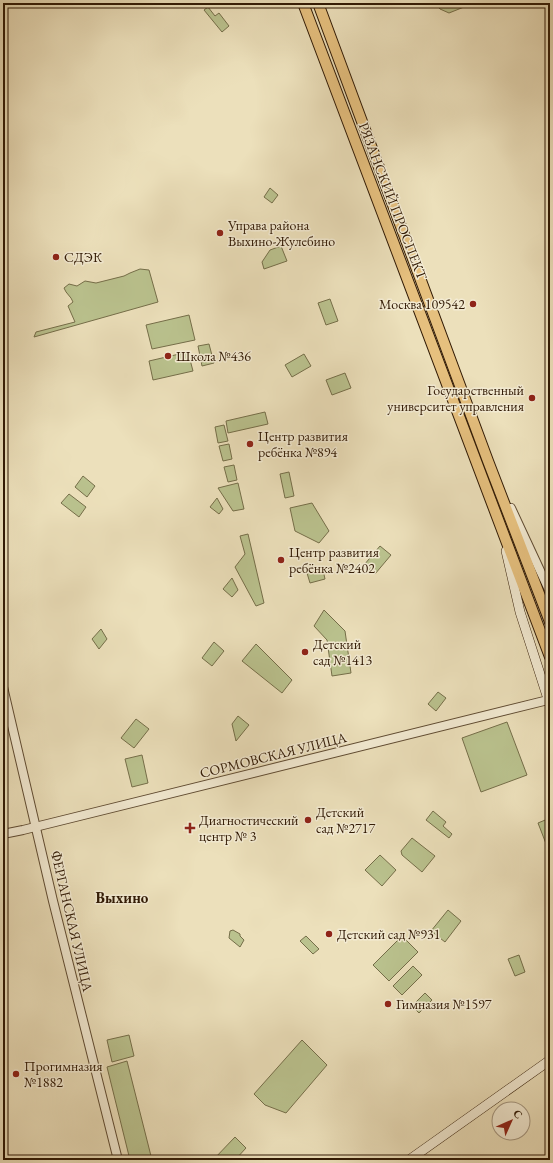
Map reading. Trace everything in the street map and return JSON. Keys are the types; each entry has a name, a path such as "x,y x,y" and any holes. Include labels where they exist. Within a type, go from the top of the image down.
{"main road":[{"name":"РЯЗАНСКИЙ ПРОСПЕКТ","path":"303,3 550,656"},
{"name":"РЯЗАНСКИЙ ПРОСПЕКТ","path":"318,3 488,461 550,622"},
{"path":"499,520 520,612 549,703"},
{"path":"409,1160 550,1060"}],"street":[{"path":"488,461 550,592"},
{"name":"ФЕРГАНСКАЯ УЛИЦА","path":"3,688 62,938 118,1160"},
{"name":"СОРМОВСКАЯ УЛИЦА","path":"3,834 549,703"}],"green space":[{"path":"435,3 470,3 469,5 449,13 440,9"},
{"path":"208,7 215,16 219,13 229,26 222,32 204,10"},
{"path":"270,188 278,195 272,203 264,197"},
{"path":"281,246 287,261 264,269 262,262 270,250"},
{"path":"140,269 149,270 158,302 34,337 36,332 75,322 68,306 73,302 64,288 69,284 77,286 85,281 96,283 124,276"},
{"path":"330,299 338,321 326,325 318,303"},
{"path":"189,315 195,340 152,349 146,325"},
{"path":"209,344 214,363 202,366 198,346"},
{"path":"188,352 193,371 153,380 149,361"},
{"path":"304,354 311,366 292,377 285,365"},
{"path":"345,373 351,388 332,395 326,380"},
{"path":"265,412 268,424 228,433 226,421"},
{"path":"224,425 228,441 218,443 215,427"},
{"path":"229,444 232,459 223,461 219,446"},
{"path":"234,465 237,480 228,482 224,467"},
{"path":"289,472 294,496 285,498 280,474"},
{"path":"83,476 95,486 87,497 75,487"},
{"path":"238,483 244,509 233,511 218,488"},
{"path":"69,494 86,507 79,517 61,503"},
{"path":"217,498 223,509 219,514 210,507"},
{"path":"312,503 329,531 319,543 295,531 290,508"},
{"path":"248,534 264,603 256,606 235,567 245,554 240,536"},
{"path":"380,546 391,555 375,574 364,565"},
{"path":"323,570 325,579 310,583 307,573"},
{"path":"232,578 238,590 232,597 223,589"},
{"path":"324,610 345,631 351,673 332,676 327,640 314,626"},
{"path":"101,629 107,639 99,649 92,639"},
{"path":"214,642 224,651 212,666 202,658"},
{"path":"256,644 292,680 282,693 242,661"},
{"path":"438,692 446,698 436,711 428,704"},
{"path":"238,716 249,725 236,741 232,724"},
{"path":"136,719 149,729 134,748 121,738"},
{"path":"507,722 527,775 481,792 462,738"},
{"path":"142,755 148,783 132,787 125,759"},
{"path":"433,811 446,822 443,826 452,834 449,838 426,820"},
{"path":"550,818 550,854 538,823"},
{"path":"412,838 435,856 422,872 402,855 401,851"},
{"path":"380,855 396,870 382,886 365,870"},
{"path":"448,910 461,921 445,942 431,931"},
{"path":"233,930 240,934 244,940 240,947 229,938 230,931"},
{"path":"306,936 319,949 313,954 300,941"},
{"path":"402,936 418,952 389,981 373,965"},
{"path":"519,955 525,972 515,976 508,959"},
{"path":"413,966 422,975 402,995 393,986"},
{"path":"425,993 432,1000 419,1013 412,1006"},
{"path":"129,1035 134,1056 112,1062 107,1040"},
{"path":"302,1040 327,1065 286,1113 265,1105 254,1094"},
{"path":"127,1061 152,1160 130,1160 107,1067"},
{"path":"235,1137 246,1148 235,1160 213,1160"}],"place":[{"name":"Управа района Выхино-Жулебино","path":"220,233"},
{"name":"СДЭК","path":"56,257"},
{"name":"Москва 109542","path":"473,304"},
{"name":"Школа №436","path":"168,356"},
{"name":"Государственный университет управления","path":"532,398"},
{"name":"Центр развития ребёнка №894","path":"250,444"},
{"name":"Центр развития ребёнка №2402","path":"281,560"},
{"name":"Детский сад №1413","path":"305,652"},
{"name":"Детский сад №2717","path":"308,820"},
{"name":"Диагностический центр № 3","path":"190,828"},
{"name":"Детский сад №931","path":"329,934"},
{"name":"Гимназия №1597","path":"388,1004"},
{"name":"Прогимназия №1882","path":"16,1074"}],"district":[{"name":"Выхино","path":"122,898"}]}
